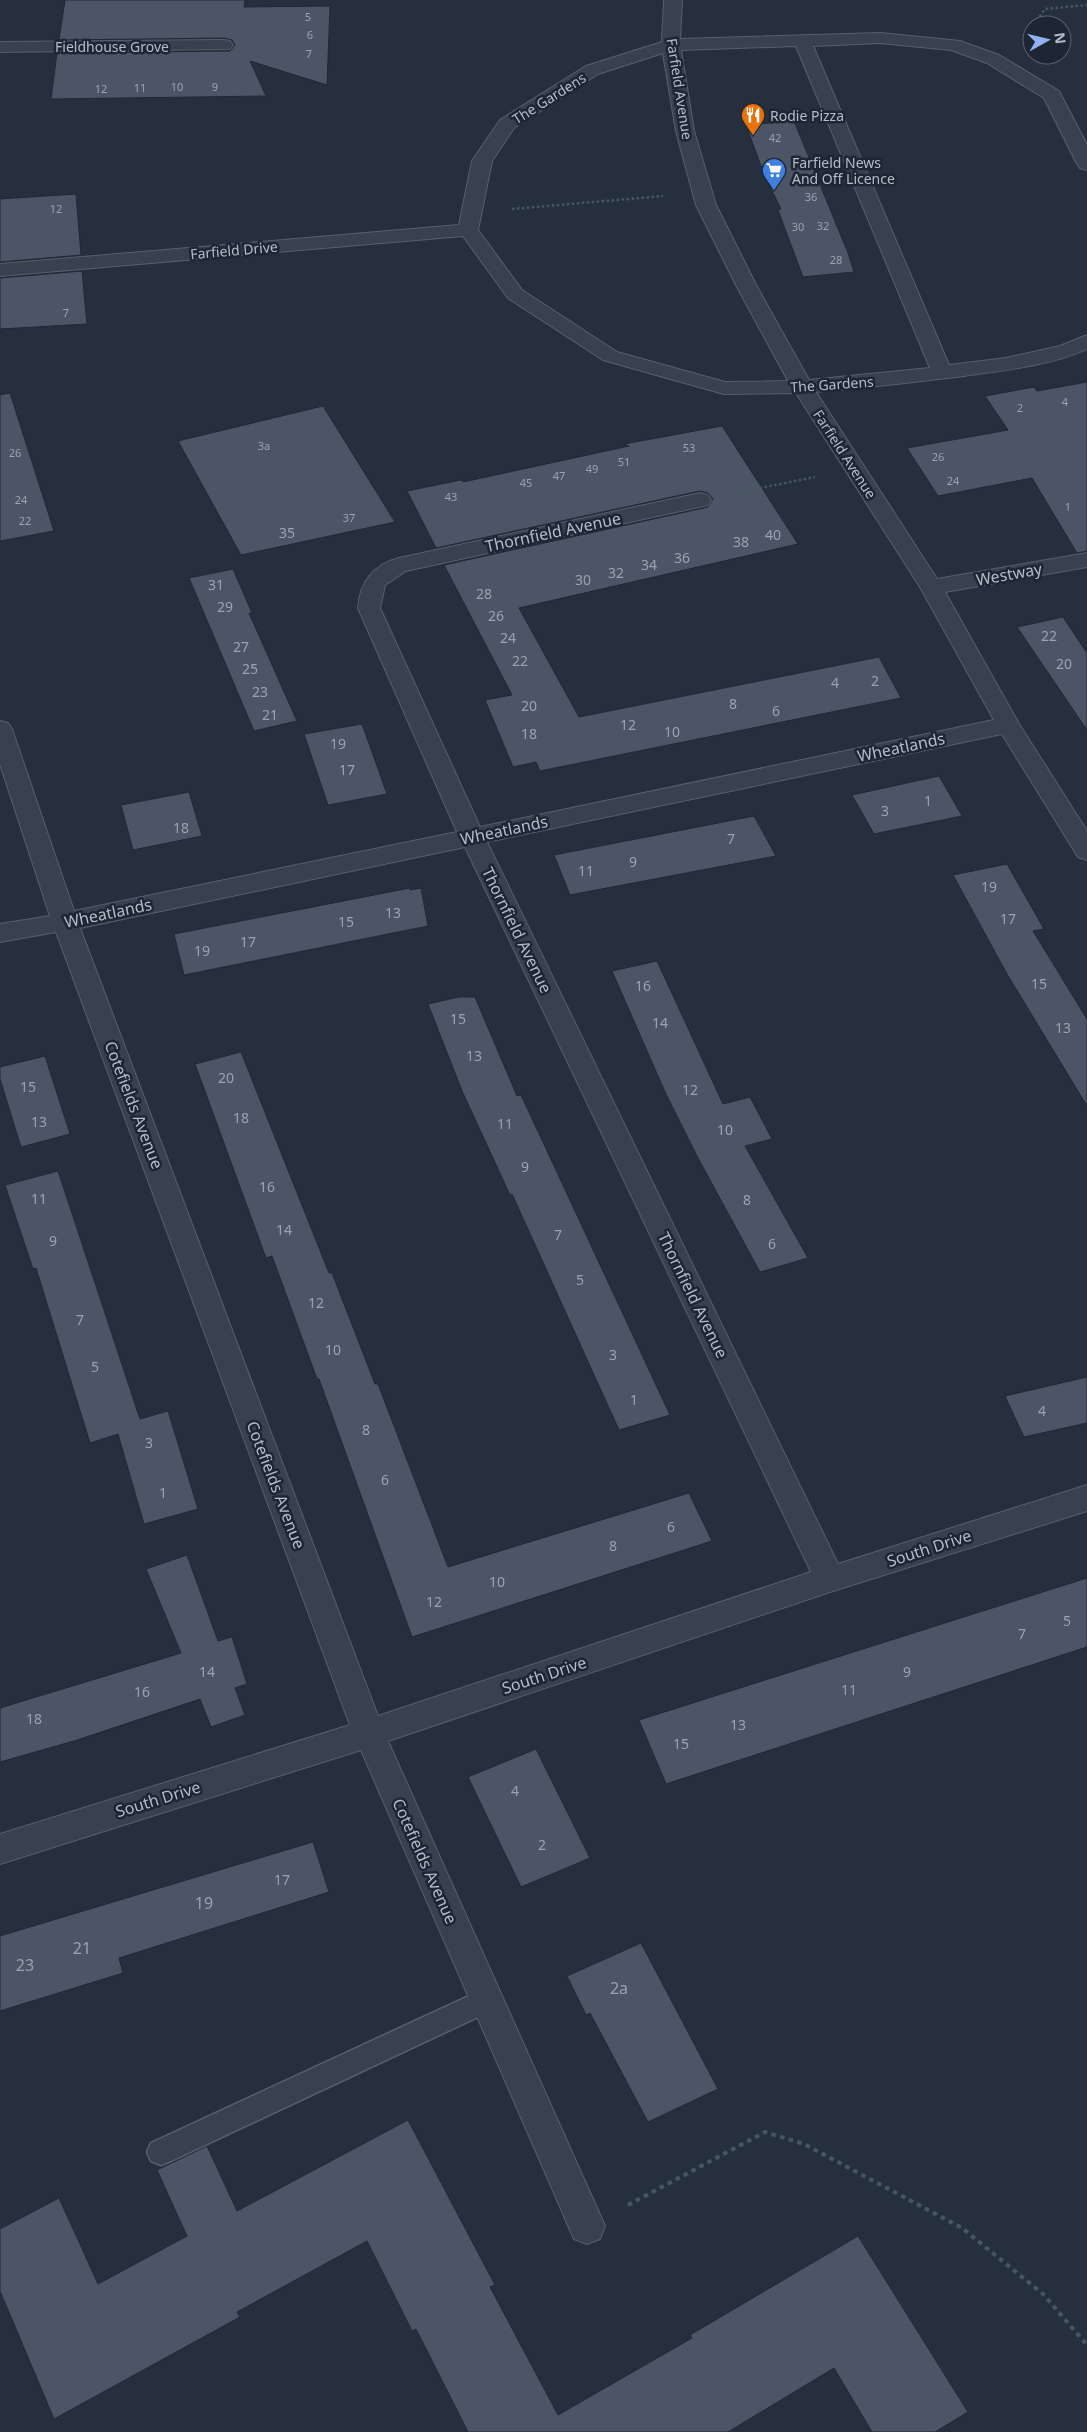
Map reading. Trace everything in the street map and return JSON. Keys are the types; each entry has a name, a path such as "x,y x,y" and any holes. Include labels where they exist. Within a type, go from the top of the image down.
{"street":[{"name":"Farfield Avenue","path":"673,0 671,45 685,131 706,205 746,285 802,388 931,587 1008,724 1087,851"},
{"name":"The Gardens","path":"1087,164 1052,96 993,59 954,45 880,38 671,45 592,70 507,124 482,161 469,221 515,294 610,356 724,388 802,388 875,381 1006,364 1066,351 1087,341"},
{"path":"802,40 942,372"},
{"name":"Fieldhouse Grove","path":"0,47 224,46"},
{"name":"Farfield Drive","path":"0,270 469,221"},
{"name":"Thornfield Avenue","path":"700,500 399,565 380,575 370,592 369,608 472,837 830,1579"},
{"name":"Westway","path":"931,587 1087,560"},
{"name":"Wheatlands","path":"0,933 65,922 1008,724"},
{"name":"Cotefields Avenue","path":"0,729 65,922 370,1733 587,2226"},
{"name":"South Drive","path":"0,1849 370,1733 830,1579 1087,1498"}],"lane":[{"path":"162,2152 486,2000"}],"path":[{"path":"1041,15 1045,9 1087,5"},
{"path":"469,221 703,193"},
{"path":"700,500 855,470"},
{"path":"587,2226 765,2132 804,2144 962,2228 1043,2294 1087,2345"}],"building":[{"path":"65,0 245,0 244,7 330,6 327,85 250,61 266,96 51,99 57,53 230,51 235,45 232,40 224,38 59,40"},
{"path":"794,121 854,272 803,277 778,210 781,209 765,177 746,125"},
{"path":"76,194 81,255 0,262 0,199"},
{"path":"82,271 87,324 0,329 0,278"},
{"path":"1087,382 1087,551 1077,553 1032,478 938,496 907,448 1008,430 985,396 1034,387 1037,391"},
{"path":"10,393 54,531 0,541 0,395"},
{"path":"323,406 395,522 241,555 178,441"},
{"path":"722,426 798,544 519,608 579,717 879,657 901,698 540,771 536,762 513,767 485,700 512,695 444,565 708,507 713,499 708,493 700,491 436,548 407,491 461,480 463,482 629,446 624,444"},
{"path":"233,569 252,613 249,613 297,721 254,731 189,578"},
{"path":"1063,617 1087,653 1087,730 1017,627"},
{"path":"362,724 387,794 328,805 304,734"},
{"path":"939,776 962,816 874,834 852,795"},
{"path":"189,792 202,836 133,850 121,805"},
{"path":"754,816 776,856 570,895 554,855"},
{"path":"1007,864 1044,929 1033,931 1087,1019 1087,1106 1007,974 953,875"},
{"path":"410,888 410,890 421,888 428,926 184,975 174,934"},
{"path":"657,961 723,1104 750,1097 772,1139 745,1146 808,1258 760,1272 698,1158 665,1092 612,971"},
{"path":"459,997 475,997 517,1096 521,1095 670,1415 619,1430 512,1194 510,1195 462,1091 428,1004"},
{"path":"241,1052 329,1273 332,1273 375,1384 378,1384 448,1567 689,1493 712,1541 412,1637 319,1379 317,1379 272,1256 266,1258 195,1064"},
{"path":"45,1056 70,1134 21,1147 0,1079 0,1067"},
{"path":"58,1171 140,1419 168,1411 198,1509 144,1524 118,1434 90,1443 36,1268 33,1269 5,1185"},
{"path":"1087,1377 1087,1423 1024,1437 1005,1396"},
{"path":"187,1555 218,1641 232,1637 247,1684 235,1688 245,1715 211,1727 200,1699 74,1741 0,1762 0,1708 181,1653 146,1569"},
{"path":"1087,1578 1087,1647 666,1784 639,1720"},
{"path":"536,1749 590,1858 521,1887 468,1777"},
{"path":"313,1842 329,1892 119,1958 123,1973 0,2011 0,1936"},
{"path":"641,1943 718,2089 648,2122 590,2013 586,2015 567,1976"},
{"path":"408,2120 495,2285 490,2287 558,2415 692,2338 690,2335 858,2236 968,2412 935,2432 872,2432 834,2368 728,2432 468,2432 416,2329 412,2331 367,2241 237,2312 240,2317 54,2419 0,2291 0,2229 59,2198 98,2284 187,2236 157,2170 207,2146 237,2211"}],"place":[{"name":"Rodie Pizza","path":"753,136"},
{"name":"Farfield News And Off Licence","path":"774,191"}]}
